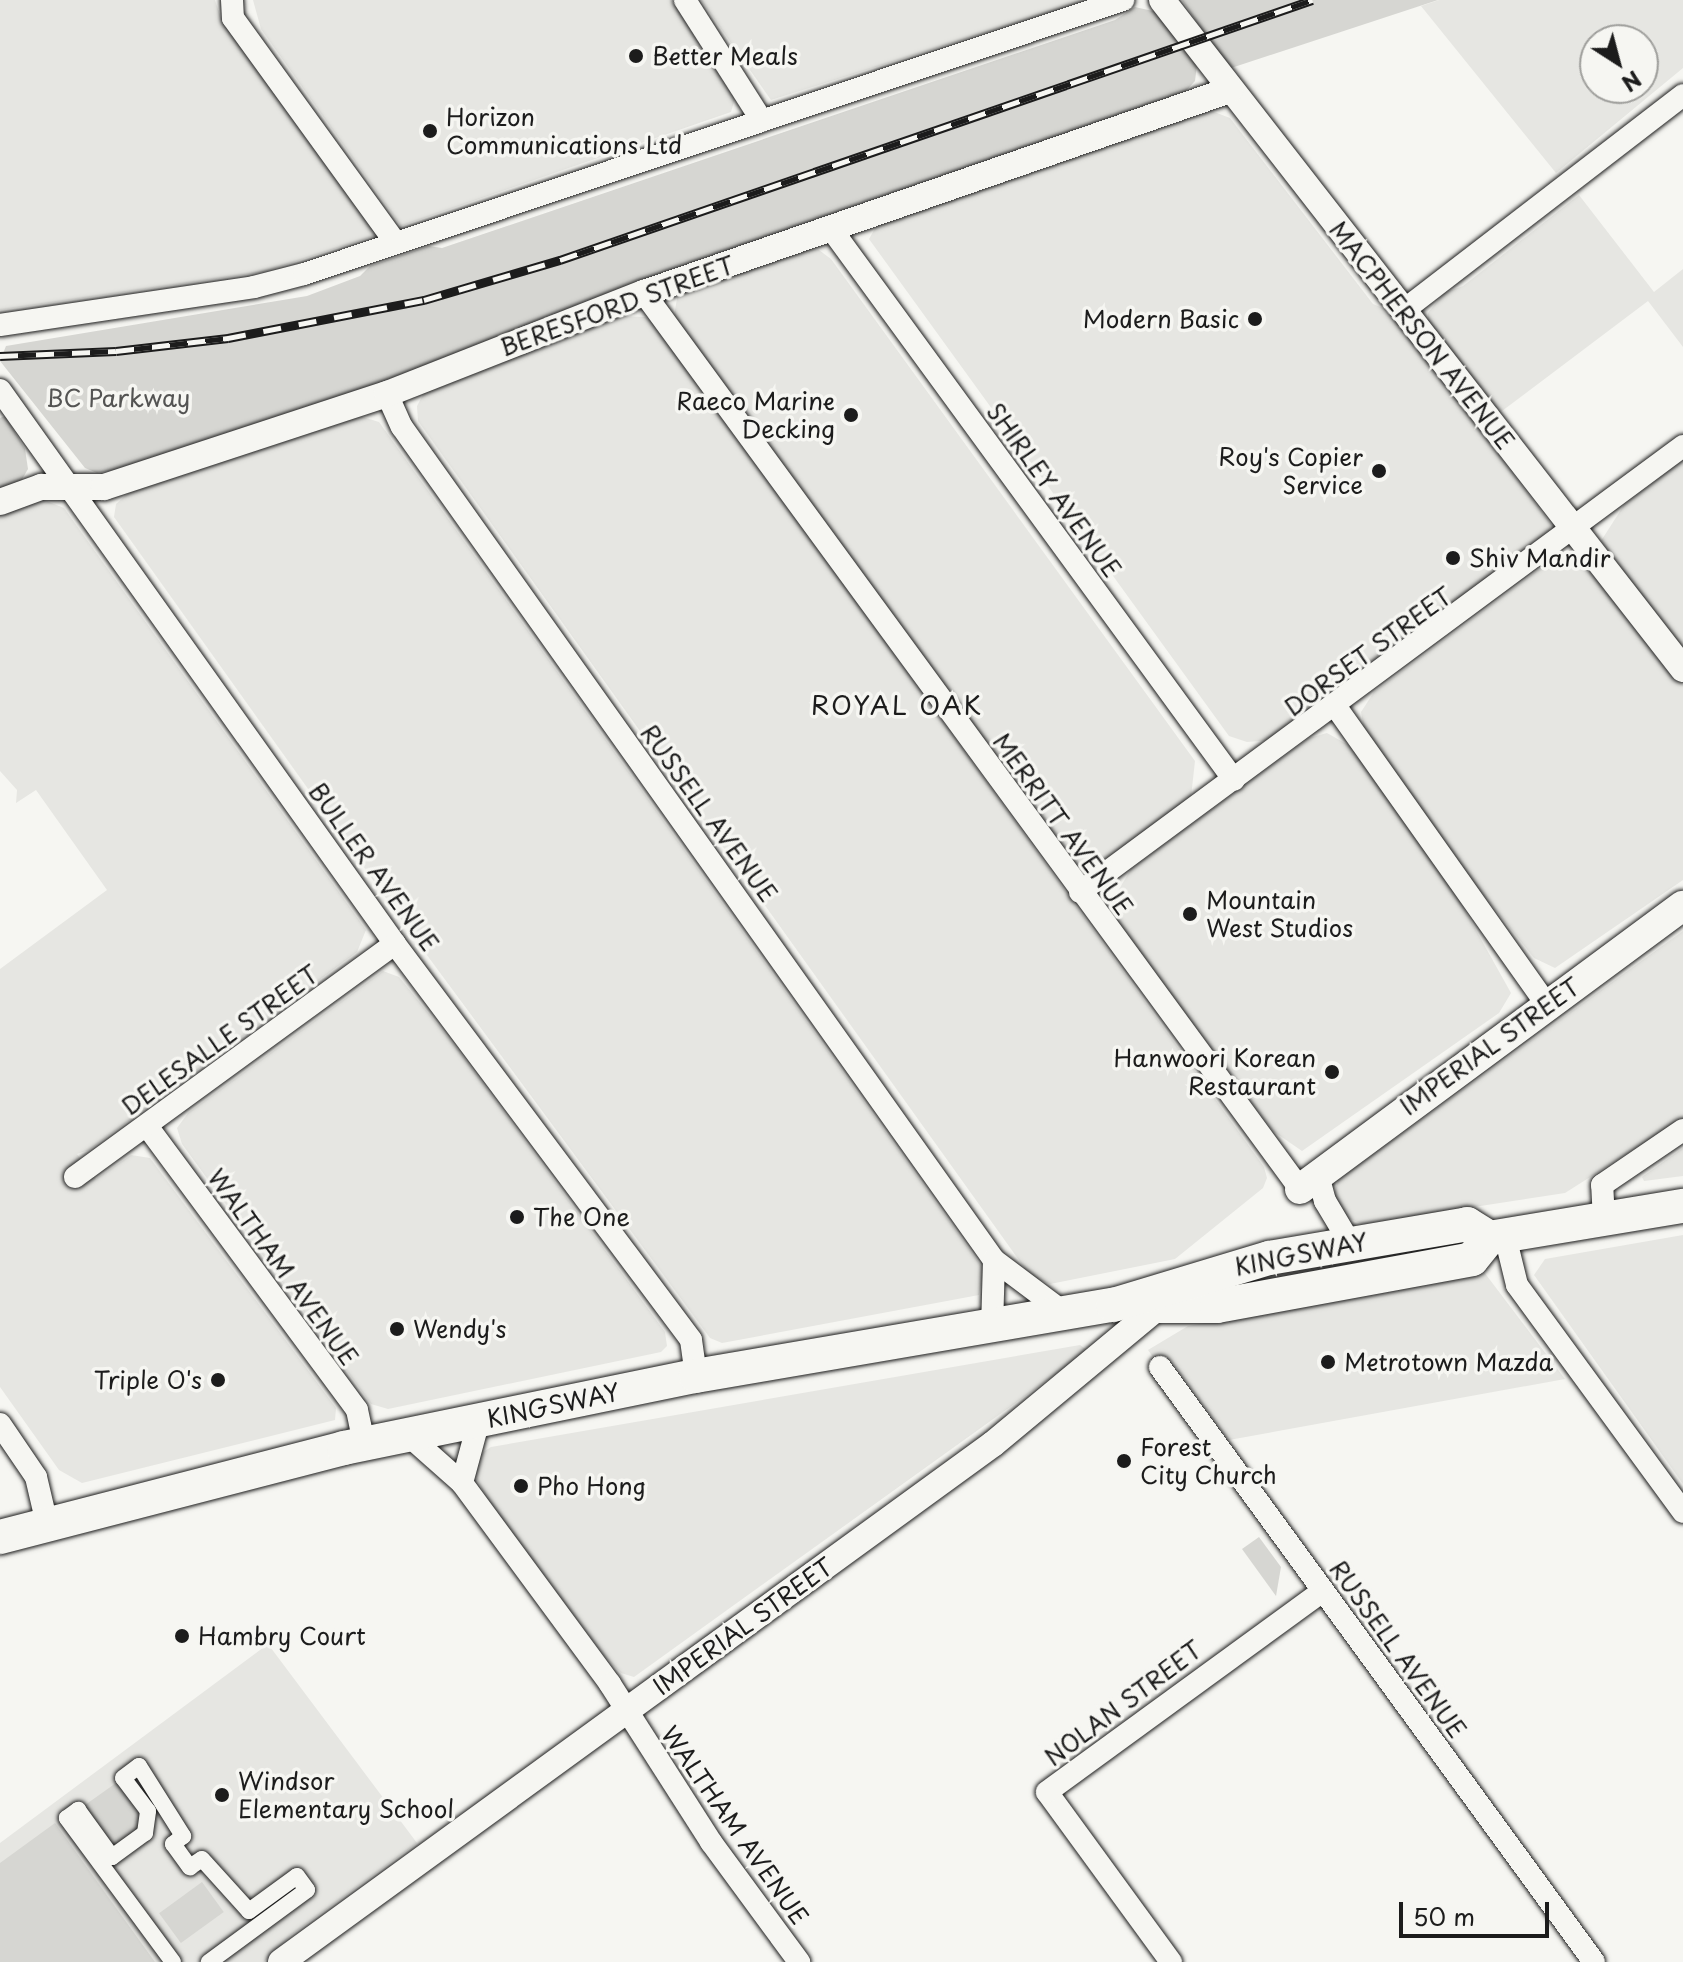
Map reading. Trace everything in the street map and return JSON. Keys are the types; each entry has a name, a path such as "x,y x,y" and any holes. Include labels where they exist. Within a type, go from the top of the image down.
{"main road":[{"name":"IMPERIAL STREET","path":"1309,1182 1546,1004 1683,906"},
{"name":"KINGSWAY","path":"1113,1305 1217,1306 1472,1259 1497,1237 1683,1206"},
{"name":"KINGSWAY","path":"0,1537 364,1444 696,1376 1113,1305 1195,1277 1350,1243 1467,1224 1497,1237"},
{"name":"IMPERIAL STREET","path":"1158,1307 1195,1277"}],"street":[{"path":"685,0 762,121"},
{"path":"0,325 254,287 396,243 1123,0"},
{"name":"MACPHERSON AVENUE","path":"1162,0 1683,669"},
{"path":"232,1 233,18 396,243"},
{"name":"BERESFORD STREET","path":"0,502 41,487 104,487 387,394 644,293 1230,90"},
{"path":"1404,310 1683,95"},
{"name":"SHIRLEY AVENUE","path":"832,230 1234,780"},
{"name":"MERRITT AVENUE","path":"644,293 1080,892 1325,1201 1350,1243"},
{"name":"BULLER AVENUE","path":"0,390 72,485 395,944 691,1340 696,1376"},
{"name":"RUSSELL AVENUE","path":"387,394 402,427 994,1260 1066,1314"},
{"name":"DORSET STREET","path":"1080,892 1336,707 1683,446"},
{"path":"1336,707 1546,1004"},
{"name":"DELESALLE STREET","path":"75,1177 395,944"},
{"name":"WALTHAM AVENUE","path":"147,1126 357,1410 364,1444"},
{"path":"1604,1220 1602,1185 1683,1130"},
{"path":"1497,1237 1517,1285 1683,1512"},
{"path":"992,1328 994,1260"},
{"name":"IMPERIAL STREET","path":"281,1962 993,1444 1158,1307"},
{"name":"RUSSELL AVENUE","path":"1160,1367 1594,1962"},
{"path":"462,1483 479,1420"},
{"path":"0,1424 36,1477 47,1524"},
{"name":"WALTHAM AVENUE","path":"408,1435 437,1466 462,1483 626,1711 711,1842 799,1962"},
{"name":"NOLAN STREET","path":"1171,1962 1047,1792 1323,1591"},
{"path":"173,1962 67,1818 78,1810 112,1857 145,1833 148,1811 123,1778 139,1766 183,1836 173,1844 190,1867 202,1859 249,1911 297,1876 307,1890 209,1962"}],"shaded area":[{"path":"0,0 215,0 221,18 377,235 263,272 0,310"},
{"path":"253,0 671,0 736,95 731,112 401,226 261,29"},
{"path":"701,0 1089,0 771,100"},
{"path":"1439,0 1683,0 1683,68 1659,88 1659,24 1579,24 1579,104 1639,104 1556,173 1421,6"},
{"path":"1209,110 1230,118 1373,304 1390,311 1551,524 1548,535 1272,740 1247,742 1229,736 869,239 877,225"},
{"path":"1579,195 1654,292 1683,269 1683,347 1648,301 1498,414 1428,324 1428,313 1444,293 1463,286"},
{"path":"803,249 819,250 831,259 1195,761 1191,797 1094,868 1075,865 674,316 678,293"},
{"path":"619,316 645,317 658,326 1264,1167 1267,1178 1263,1188 1175,1259 1050,1284 1031,1277 418,421 417,406 424,393"},
{"path":"356,415 379,422 984,1270 979,1295 722,1343 710,1338 418,943 114,517 116,504 133,489"},
{"path":"1683,460 1683,651 1601,541 1624,505"},
{"path":"44,500 64,508 366,930 357,952 89,1150 77,1154 96,1179 131,1155 150,1158 336,1408 335,1420 82,1483 59,1470 0,1387 0,969 107,890 36,790 16,803 17,790 0,771 0,509"},
{"path":"1571,561 1597,574 1683,685 1683,880 1555,968 1534,958 1458,863 1364,729 1361,712 1374,692 1538,570"},
{"path":"1327,733 1350,746 1453,889 1511,993 1499,1013 1302,1151 1273,1131 1119,926 1112,901 1131,869 1309,738"},
{"path":"1683,931 1683,1118 1565,1193 1363,1224 1348,1218 1334,1196 1338,1180"},
{"path":"383,971 399,977 459,1051 665,1332 667,1346 661,1352 388,1409 371,1404 182,1144 177,1128 188,1113"},
{"path":"1683,1148 1683,1176 1644,1181 1642,1177"},
{"path":"1683,1235 1683,1484 1534,1275 1545,1259"},
{"path":"1484,1272 1565,1379 1229,1440 1171,1360 1160,1367 1148,1350 1188,1326"},
{"path":"1080,1345 1087,1350 1060,1371 634,1677 621,1673 605,1657 488,1500 473,1472 480,1454 491,1447"},
{"name":"Windsor Elementary School","path":"268,1644 417,1843 291,1935 264,1962 0,1962 0,1843"}],"green space":[{"path":"1182,0 1438,0 1228,69"},
{"name":"BC Parkway","path":"1135,7 1157,12 1197,65 1195,81 1182,95 397,379 121,469 97,473 85,468 0,361 6,346 307,296 360,276 370,266 429,246 442,248 1115,20"},
{"path":"5,416 25,449 28,469 21,481 0,490 0,418"},
{"path":"1259,1537 1281,1567 1276,1596 1242,1549"},
{"path":"123,1778 148,1811 145,1833 112,1857 78,1810"},
{"path":"55,1823 155,1962 0,1962 0,1863"},
{"path":"202,1882 224,1912 181,1943 159,1913"}],"railway":[{"path":"0,356 116,351 228,338 424,300 560,260 1312,0"}],"place":[{"name":"Better Meals","path":"636,56"},
{"name":"Horizon Communications Ltd","path":"430,131"},
{"name":"Modern Basic","path":"1255,319"},
{"name":"Raeco Marine Decking","path":"851,415"},
{"name":"Roy's Copier Service","path":"1379,471"},
{"name":"Shiv Mandir","path":"1453,558"},
{"name":"Mountain West Studios","path":"1190,914"},
{"name":"Hanwoori Korean Restaurant","path":"1332,1072"},
{"name":"The One","path":"517,1217"},
{"name":"Wendy's","path":"397,1329"},
{"name":"Metrotown Mazda","path":"1328,1362"},
{"name":"Triple O's","path":"218,1380"},
{"name":"Forest City Church","path":"1124,1461"},
{"name":"Pho Hong","path":"521,1486"},
{"name":"Hambry Court","path":"182,1636"},
{"name":"Windsor Elementary School","path":"222,1795"}],"district":[{"name":"ROYAL OAK","path":"897,705"}]}
